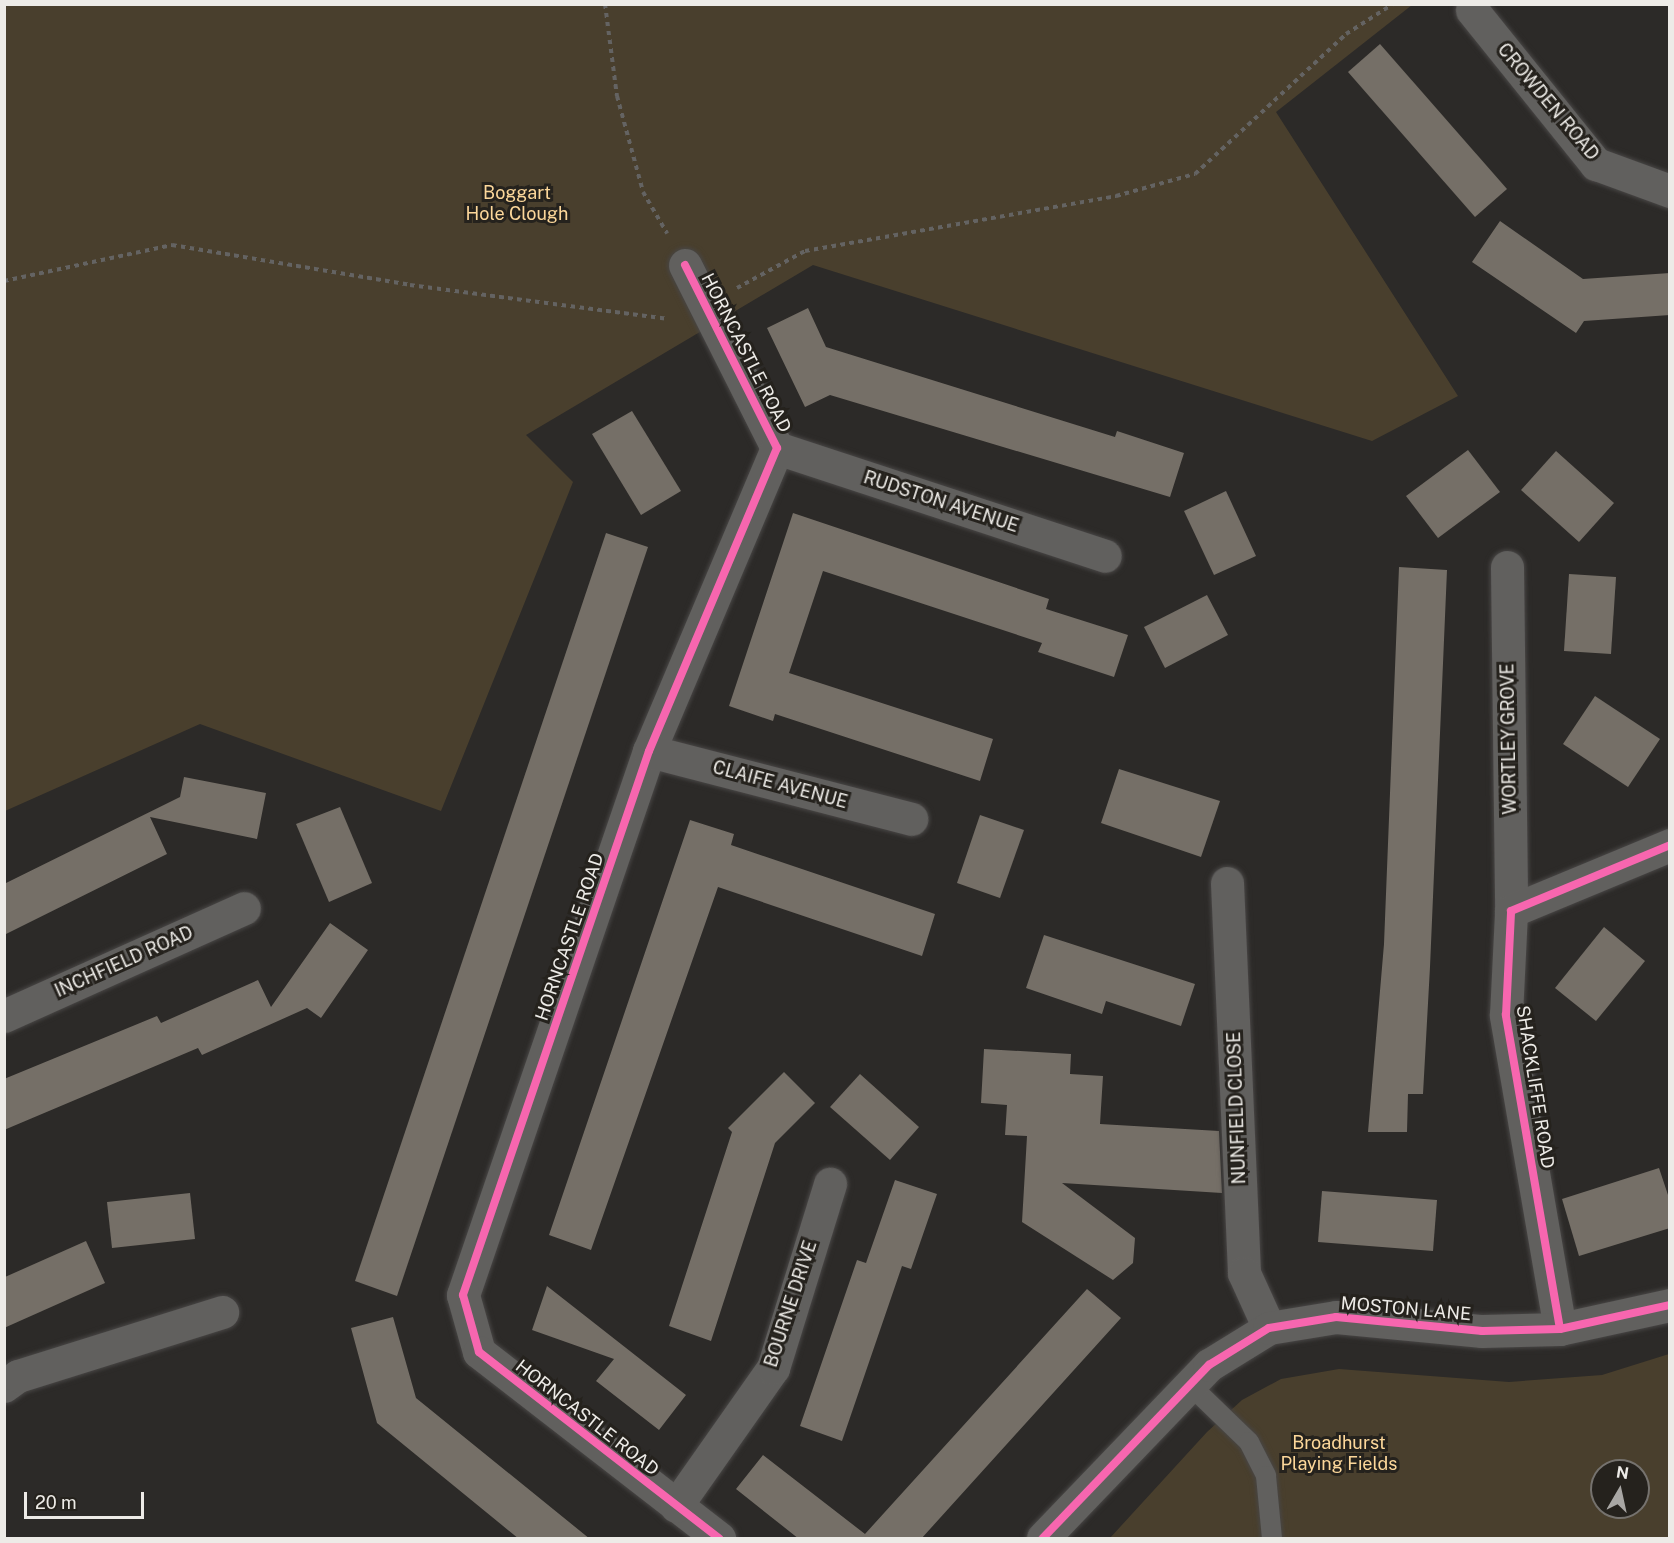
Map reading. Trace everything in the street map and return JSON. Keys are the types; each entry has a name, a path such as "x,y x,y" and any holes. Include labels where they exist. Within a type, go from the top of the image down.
{"street":[{"name":"CROWDEN ROAD","path":"1472,10 1596,164 1670,191"},
{"name":"HORNCASTLE ROAD","path":"685,265 777,448 649,751 463,1295 479,1352 719,1539"},
{"name":"RUDSTON AVENUE","path":"777,448 1105,556"},
{"name":"WORTLEY GROVE","path":"1507,567 1511,911"},
{"name":"CLAIFE AVENUE","path":"649,751 911,819"},
{"path":"1511,911 1670,845"},
{"name":"NUNFIELD CLOSE","path":"1227,883 1244,1273 1269,1328"},
{"name":"INCHFIELD ROAD","path":"4,1016 244,908"},
{"name":"SHACKLIFFE ROAD","path":"1511,911 1506,1015 1560,1329"},
{"name":"BOURNE DRIVE","path":"676,1506 773,1368 830,1184"},
{"name":"MOSTON LANE","path":"1043,1539 1189,1384 1228,1351 1269,1328 1336,1317 1482,1331 1560,1329 1670,1305"},
{"path":"4,1386 18,1376 222,1312"}],"lane":[{"path":"1189,1384 1249,1442 1266,1476 1272,1539"}],"path":[{"path":"605,4 617,96 643,192 685,265"},
{"path":"4,281 172,245 410,285 681,320 805,250 1116,196 1195,174 1346,34 1393,4"}],"green space":[{"name":"Boggart Hole Clough","path":"5,5 1412,5 1276,112 1458,396 1372,441 813,265 526,435 573,482 441,811 200,724 5,811"},
{"name":"Broadhurst Playing Fields","path":"1669,1354 1669,1538 1110,1538 1207,1432 1242,1400 1281,1379 1339,1369 1509,1382 1602,1375"}],"building":[{"path":"1380,44 1507,189 1475,217 1348,72"},
{"path":"1500,221 1583,279 1670,273 1670,315 1584,321 1576,333 1472,262"},
{"path":"808,308 826,347 1115,437 1117,431 1184,453 1170,497 830,395 805,407 767,328"},
{"path":"632,411 681,491 641,515 592,434"},
{"path":"1468,450 1500,492 1438,538 1406,496"},
{"path":"1556,451 1614,503 1579,542 1521,490"},
{"path":"1226,491 1256,556 1214,575 1184,511"},
{"path":"793,513 1049,599 1046,609 1128,635 1114,677 1038,652 1042,643 823,571 789,673 993,739 980,781 775,714 773,721 729,706"},
{"path":"606,533 648,547 397,1296 355,1281"},
{"path":"1399,567 1447,570 1430,967 1423,1094 1408,1094 1407,1132 1368,1132 1384,944"},
{"path":"1569,574 1616,577 1611,654 1564,651"},
{"path":"1207,595 1228,635 1165,668 1144,627"},
{"path":"1595,696 1660,739 1628,787 1563,744"},
{"path":"1119,769 1220,801 1201,857 1101,823"},
{"path":"184,777 266,793 257,839 150,817 167,854 4,935 4,884 180,797"},
{"path":"340,807 372,883 329,902 296,824"},
{"path":"980,815 1024,830 1000,898 957,883"},
{"path":"690,820 734,834 731,845 935,914 922,956 718,887 591,1250 549,1235"},
{"path":"330,923 368,950 321,1018 307,1008 202,1055 198,1048 4,1130 4,1079 157,1016 161,1023 258,980 271,1007"},
{"path":"1604,927 1645,961 1596,1021 1555,988"},
{"path":"1044,935 1195,984 1181,1026 1106,1001 1102,1014 1026,988"},
{"path":"984,1049 1071,1054 1070,1074 1103,1076 1100,1124 1219,1131 1222,1193 1062,1183 1135,1238 1133,1263 1113,1280 1022,1222 1027,1136 1005,1135 1007,1105 981,1103"},
{"path":"784,1072 815,1103 775,1143 711,1341 669,1326 732,1132 728,1128"},
{"path":"860,1074 919,1127 890,1160 830,1107"},
{"path":"1659,1168 1670,1201 1670,1228 1579,1256 1562,1199"},
{"path":"895,1180 937,1194 911,1269 902,1266 842,1441 800,1426 857,1260 866,1263"},
{"path":"1322,1191 1437,1200 1433,1251 1318,1242"},
{"path":"190,1193 195,1239 112,1248 107,1202"},
{"path":"86,1241 105,1283 4,1328 5,1277"},
{"path":"547,1286 686,1395 659,1430 596,1381 614,1359 532,1330"},
{"path":"1087,1289 1121,1318 921,1539 799,1539 736,1489 763,1455 865,1534"},
{"path":"393,1317 416,1398 590,1539 519,1539 377,1423 351,1328"}],"cycle path":[{"path":"685,265 777,448 649,751 463,1295 479,1352 719,1538"},
{"path":"1560,1329 1506,1015 1511,911 1670,845"},
{"path":"1043,1538 1209,1365 1269,1328 1336,1317 1482,1331 1560,1329 1670,1305"}]}
